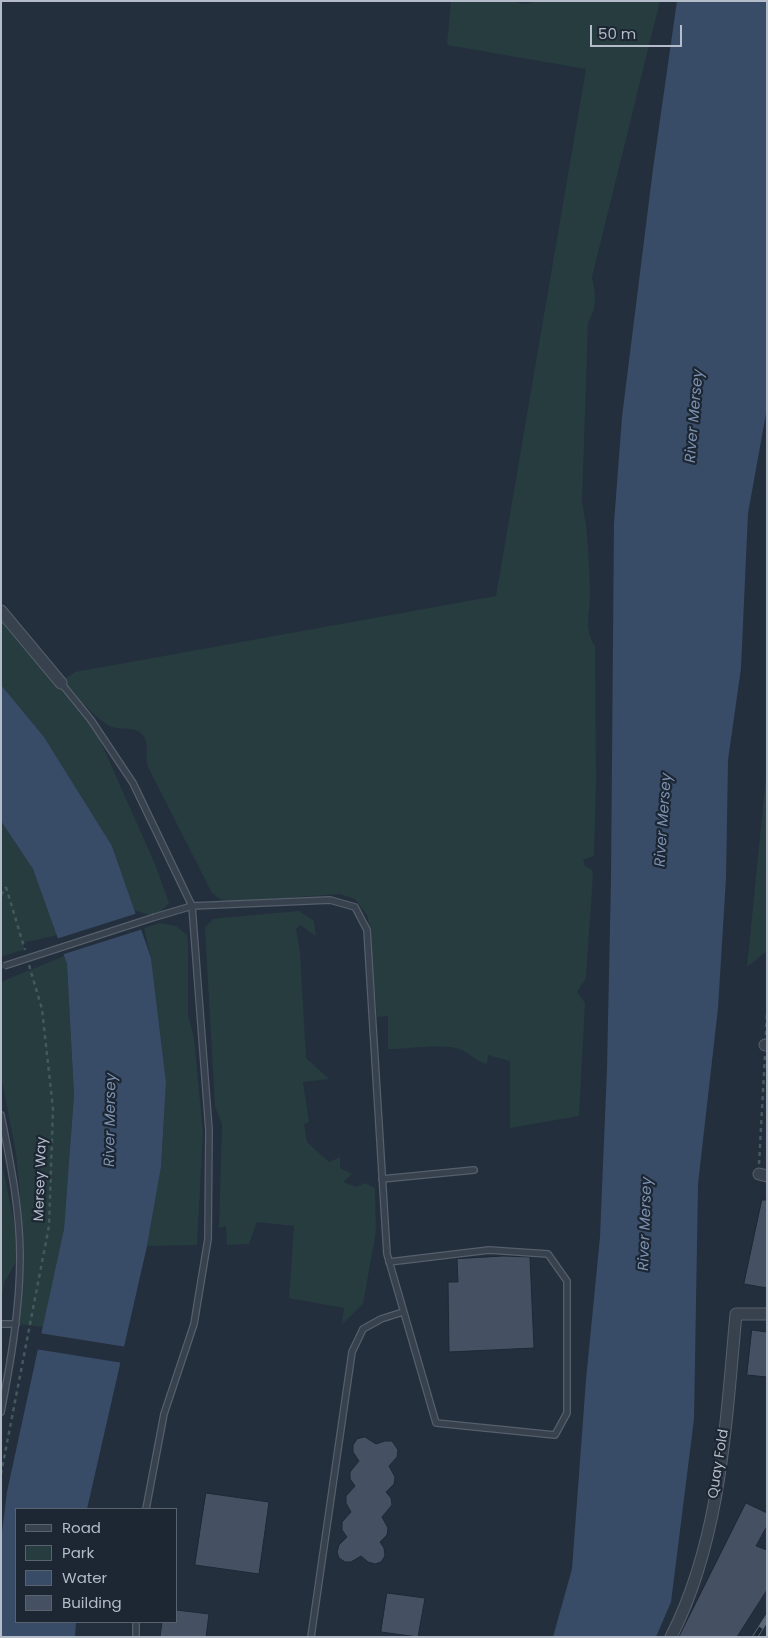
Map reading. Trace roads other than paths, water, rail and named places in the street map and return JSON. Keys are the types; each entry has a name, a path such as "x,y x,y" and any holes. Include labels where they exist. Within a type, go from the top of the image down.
{"street":[{"path":"1,611 60,683"},
{"name":"Quay Fold","path":"670,1637 682,1615 705,1545 726,1418 736,1314 767,1314"}],"lane":[{"path":"60,683 91,720 133,783 192,906 209,1130 208,1239 194,1324 164,1414 146,1508"},
{"path":"3,967 192,906 330,900 355,907 367,930 389,1262 436,1423 555,1435 568,1413 567,1281 548,1254 488,1250 389,1262"},
{"path":"1,1115 13,1181 20,1255 16,1324 1,1412"},
{"path":"382,1179 474,1170"},
{"path":"311,1637 352,1352 363,1329 381,1319 403,1312"},
{"path":"1,1324 16,1324"},
{"path":"136,1623 136,1637"}],"water":[{"name":"River Mersey","path":"677,1 767,1 767,408 748,513 741,668 728,760 726,878 718,1008 698,1184 694,1419 671,1602 656,1637 553,1637 572,1569 586,1380 600,1237 607,1069 611,880 614,523 622,417 653,169"},
{"name":"River Mersey","path":"1,685 44,737 112,846 151,958 166,1082 161,1167 147,1246 87,1508 15,1508 15,1623 76,1623 75,1637 1,1637 1,1540 7,1492 64,1229 74,1095 67,964 33,869 1,821"}],"railway":[{"path":"755,1637 767,1618"}]}
